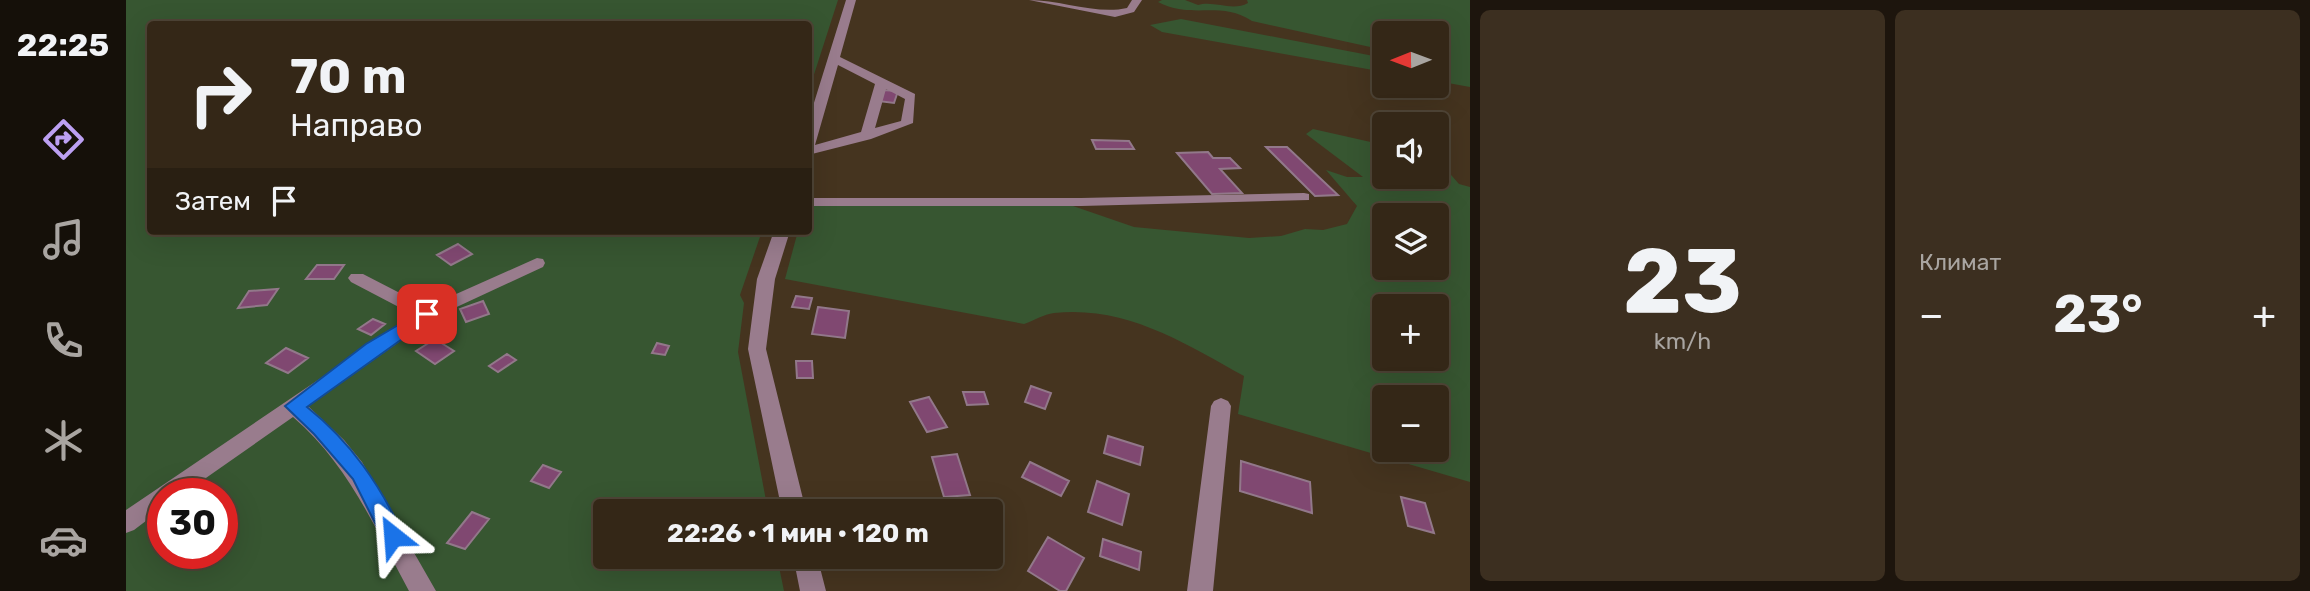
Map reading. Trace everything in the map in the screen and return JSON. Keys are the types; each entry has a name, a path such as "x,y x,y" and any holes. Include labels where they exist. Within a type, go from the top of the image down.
{"street":[{"path":"812,134 851,0"},
{"path":"1034,0 1115,14 1131,10 1136,1"},
{"path":"812,147 866,136 907,123 911,97 882,80 833,58"},
{"path":"866,136 882,80"},
{"path":"812,202 1081,202 1304,197"},
{"path":"781,235 766,279 757,349 791,499"},
{"path":"188,478 372,349 427,314 537,263"},
{"path":"357,278 427,314"},
{"path":"294,406 321,429 360,474 423,591"},
{"path":"1200,591 1221,406"},
{"path":"126,523 147,507"},
{"path":"808,569 813,591"}],"green space":[{"path":"126,0 838,0 812,81 812,21 147,21 147,235 761,235 740,295 744,303 738,352 766,499 593,499 593,569 779,569 784,591 126,591"},
{"path":"1185,0 1198,5 1236,6 1248,3 1247,0 1470,0 1470,87 1449,83 1449,21 1372,21 1372,47 1252,21 1229,12 1183,10 1158,2"},
{"path":"1181,19 1372,56 1372,70 1162,32 1150,25"},
{"path":"1313,129 1372,142 1372,189 1449,189 1449,173 1459,184 1470,187 1470,482 1402,462 1449,462 1449,385 1372,385 1372,453 1238,414 1244,376 1177,339 1130,321 1080,312 1050,314 1024,324 785,279 797,235 812,235 812,206 1073,206 1134,227 1249,238 1281,236 1305,229 1323,230 1347,224 1357,206 1326,170 1347,177 1363,177 1306,134"}],"building":[{"path":"882,90 898,91 894,103 878,101"},
{"path":"1092,140 1129,141 1134,149 1096,149"},
{"path":"1266,147 1287,147 1338,195 1315,196"},
{"path":"1208,152 1213,158 1230,158 1240,168 1220,169 1242,193 1212,194 1177,153"},
{"path":"458,244 472,254 451,265 437,255"},
{"path":"317,265 344,265 334,279 306,279"},
{"path":"278,289 267,305 238,308 249,291"},
{"path":"796,296 812,298 809,309 792,307"},
{"path":"483,301 489,314 466,322 460,309"},
{"path":"818,307 849,311 845,338 812,334"},
{"path":"373,319 385,324 371,335 358,329"},
{"path":"435,339 454,351 435,364 416,351"},
{"path":"657,343 669,346 665,355 652,353"},
{"path":"286,348 308,358 288,373 266,363"},
{"path":"507,354 516,360 498,372 489,366"},
{"path":"796,361 812,361 813,378 797,378"},
{"path":"1031,386 1051,393 1045,409 1025,402"},
{"path":"963,392 984,392 988,404 967,405"},
{"path":"929,397 947,427 927,432 910,402"},
{"path":"1108,436 1143,447 1140,465 1104,453"},
{"path":"957,454 970,495 944,497 932,457"},
{"path":"1241,461 1310,482 1312,513 1240,491"},
{"path":"1030,462 1069,481 1061,496 1022,477"},
{"path":"543,465 561,472 549,488 531,481"},
{"path":"1097,481 1129,494 1122,525 1088,512"},
{"path":"1401,497 1425,503 1434,533 1408,526"},
{"path":"472,512 489,519 465,549 447,543"},
{"path":"1048,537 1084,558 1066,591 1060,591 1028,571"},
{"path":"1103,539 1141,552 1139,570 1100,556"}],"route":[{"path":"393,536 360,474 321,429 294,406 372,349 427,314"}]}
